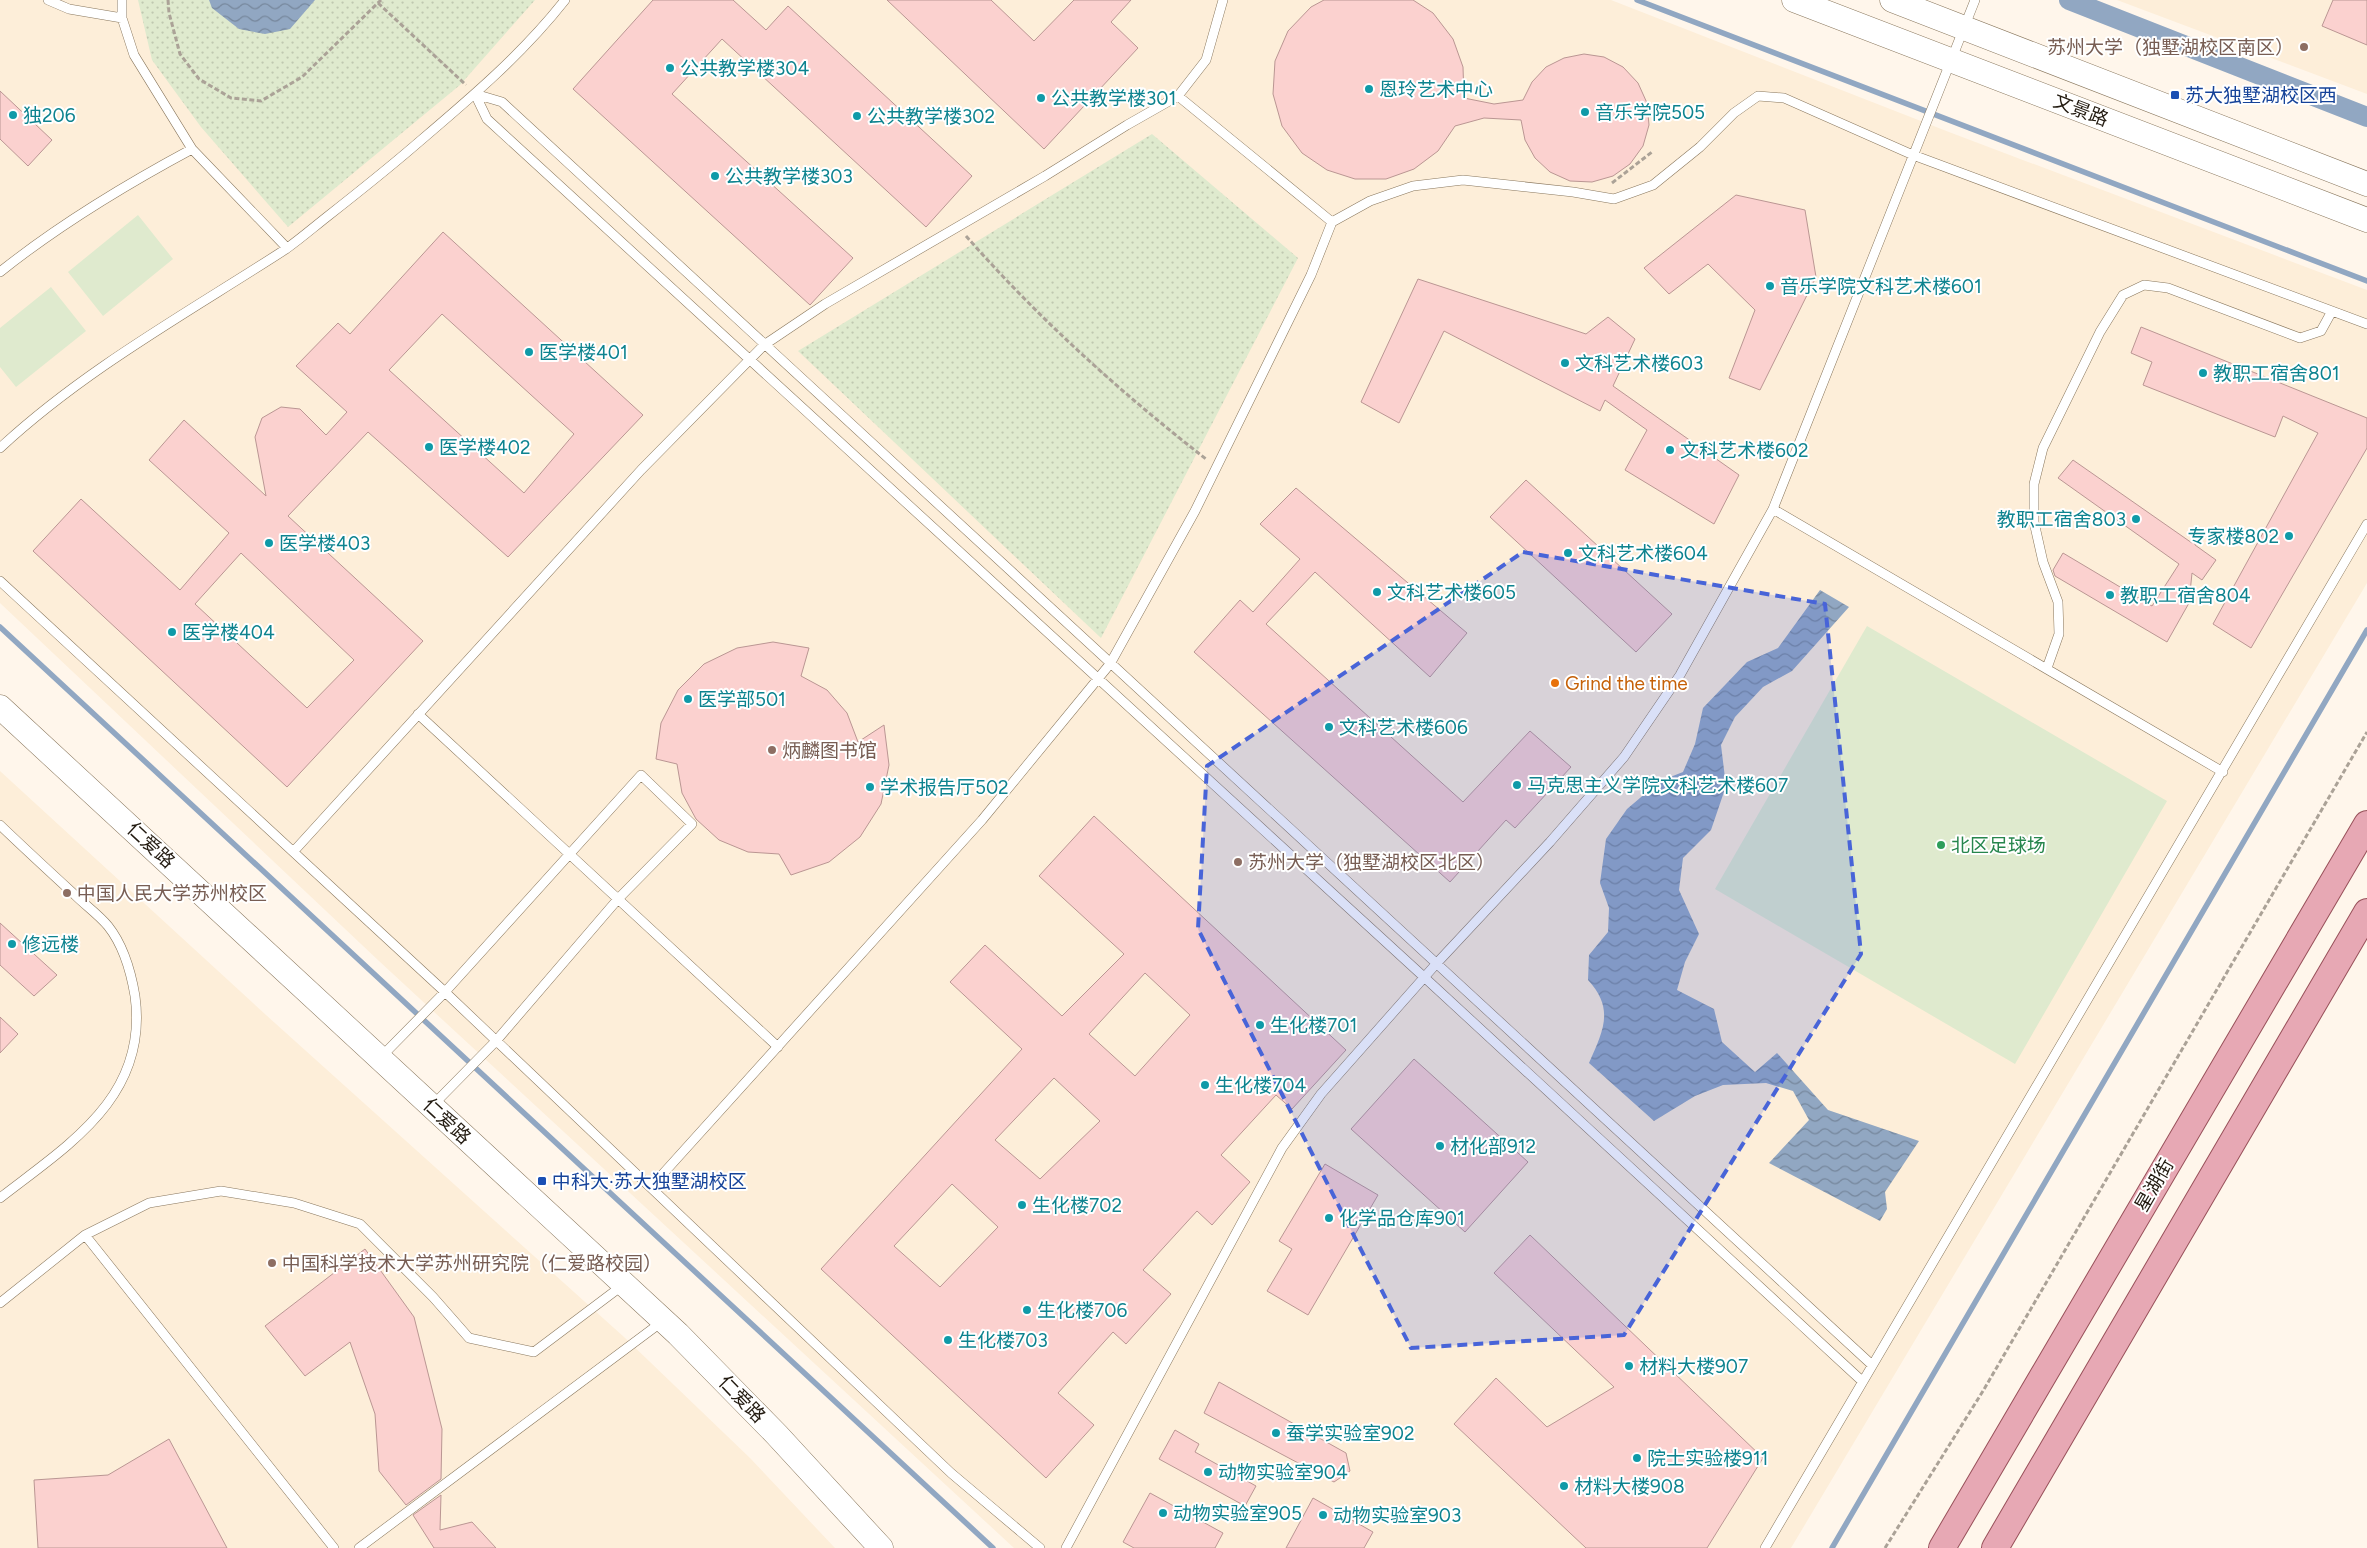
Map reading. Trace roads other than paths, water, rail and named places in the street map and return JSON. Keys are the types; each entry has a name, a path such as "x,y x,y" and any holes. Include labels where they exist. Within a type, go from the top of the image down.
{"main road":[{"name":"文景路","path":"1794,0 2367,220"},
{"name":"文景路","path":"1892,0 2367,184"},
{"name":"仁爱路","path":"0,707 663,1321 777,1435 881,1548"},
{"name":"星湖街","path":"1942,1548 2367,824"},
{"path":"1996,1548 2367,912"}],"lane":[{"path":"48,0 69,9 122,18"},
{"path":"122,0 122,18 134,55 192,149 287,248"},
{"path":"0,448 17,432 85,380 200,301 287,248 383,173 475,94 540,32 565,0"},
{"path":"294,851 641,470 764,345 825,304 1044,176 1127,124 1178,96 1206,60 1223,0"},
{"path":"1066,1548 1282,1148 1321,1094 1424,977 1550,842 1624,757 1680,675 1773,509 1975,0"},
{"path":"475,94 502,102 1870,1364"},
{"path":"475,94 487,119 1862,1381"},
{"path":"1178,96 1332,222"},
{"path":"651,1188 982,820 1110,664 1195,511 1312,275 1332,222 1370,200 1413,186 1463,180 1573,192 1614,199 1653,185 1700,147 1734,113 1758,96 1784,98 1913,155 2367,324"},
{"path":"0,272 35,244 128,184 192,149"},
{"path":"2047,668 2059,634 2058,602 2043,562 2034,522 2034,484 2043,448 2100,332 2123,295 2144,286 2168,288 2300,338 2321,331 2332,311"},
{"path":"1773,509 2223,772"},
{"path":"1765,1548 1870,1364 2223,772 2367,524"},
{"path":"0,581 445,992 951,1474 1040,1548"},
{"path":"418,714 778,1047"},
{"path":"380,1058 445,992 641,775 692,824 618,899 496,1040 431,1106"},
{"path":"0,826 108,926 127,962 138,1017 131,1055 119,1086 106,1108 87,1129 0,1198"},
{"path":"0,1304 85,1235 149,1203 221,1191 294,1203 360,1224 432,1297 469,1338 534,1352 624,1284"},
{"path":"85,1235 334,1548"},
{"path":"359,1548 663,1321"}],"water":[{"path":"209,0 315,0 290,29 265,34 239,29 212,8"},
{"path":"1820,590 1849,607 1792,671 1763,687 1735,717 1721,745 1726,786 1711,830 1683,858 1679,890 1699,934 1685,962 1677,990 1714,1009 1722,1042 1755,1072 1777,1053 1828,1110 1919,1141 1885,1192 1887,1209 1880,1221 1769,1163 1809,1120 1793,1091 1766,1083 1723,1085 1695,1096 1654,1121 1589,1063 1599,1041 1604,1020 1602,1001 1588,980 1589,955 1608,932 1609,908 1600,883 1606,839 1627,809 1660,781 1683,772 1695,744 1703,708 1747,662 1778,648"}],"waterway":[{"path":"1637,0 2367,281"},
{"path":"2069,0 2367,117"},
{"path":"0,627 993,1548"},
{"path":"1832,1548 2367,630"}],"place":[{"name":"苏州大学（独墅湖校区南区）","path":"2304,47"},
{"name":"公共教学楼304","path":"670,68"},
{"name":"恩玲艺术中心","path":"1369,89"},
{"name":"苏大独墅湖校区西","path":"2175,95"},
{"name":"公共教学楼301","path":"1041,98"},
{"name":"音乐学院505","path":"1585,112"},
{"name":"独206","path":"13,115"},
{"name":"公共教学楼302","path":"857,116"},
{"name":"公共教学楼303","path":"715,176"},
{"name":"音乐学院文科艺术楼601","path":"1770,286"},
{"name":"医学楼401","path":"529,352"},
{"name":"文科艺术楼603","path":"1565,363"},
{"name":"教职工宿舍801","path":"2203,373"},
{"name":"医学楼402","path":"429,447"},
{"name":"文科艺术楼602","path":"1670,450"},
{"name":"教职工宿舍803","path":"2136,519"},
{"name":"专家楼802","path":"2289,536"},
{"name":"医学楼403","path":"269,543"},
{"name":"文科艺术楼604","path":"1568,553"},
{"name":"文科艺术楼605","path":"1377,592"},
{"name":"教职工宿舍804","path":"2110,595"},
{"name":"医学楼404","path":"172,632"},
{"name":"Grind the time","path":"1555,683"},
{"name":"医学部501","path":"688,699"},
{"name":"文科艺术楼606","path":"1329,727"},
{"name":"炳麟图书馆","path":"772,750"},
{"name":"马克思主义学院文科艺术楼607","path":"1517,785"},
{"name":"学术报告厅502","path":"870,787"},
{"name":"北区足球场","path":"1941,845"},
{"name":"苏州大学（独墅湖校区北区）","path":"1238,862"},
{"name":"中国人民大学苏州校区","path":"67,893"},
{"name":"修远楼","path":"12,944"},
{"name":"生化楼701","path":"1260,1025"},
{"name":"生化楼704","path":"1205,1085"},
{"name":"材化部912","path":"1440,1146"},
{"name":"中科大·苏大独墅湖校区","path":"542,1181"},
{"name":"生化楼702","path":"1022,1205"},
{"name":"化学品仓库901","path":"1329,1218"},
{"name":"中国科学技术大学苏州研究院（仁爱路校园）","path":"272,1263"},
{"name":"生化楼706","path":"1027,1310"},
{"name":"生化楼703","path":"948,1340"},
{"name":"材料大楼907","path":"1629,1366"},
{"name":"蚕学实验室902","path":"1276,1433"},
{"name":"院士实验楼911","path":"1637,1458"},
{"name":"动物实验室904","path":"1208,1472"},
{"name":"材料大楼908","path":"1564,1486"},
{"name":"动物实验室905","path":"1163,1513"},
{"name":"动物实验室903","path":"1323,1515"}]}
